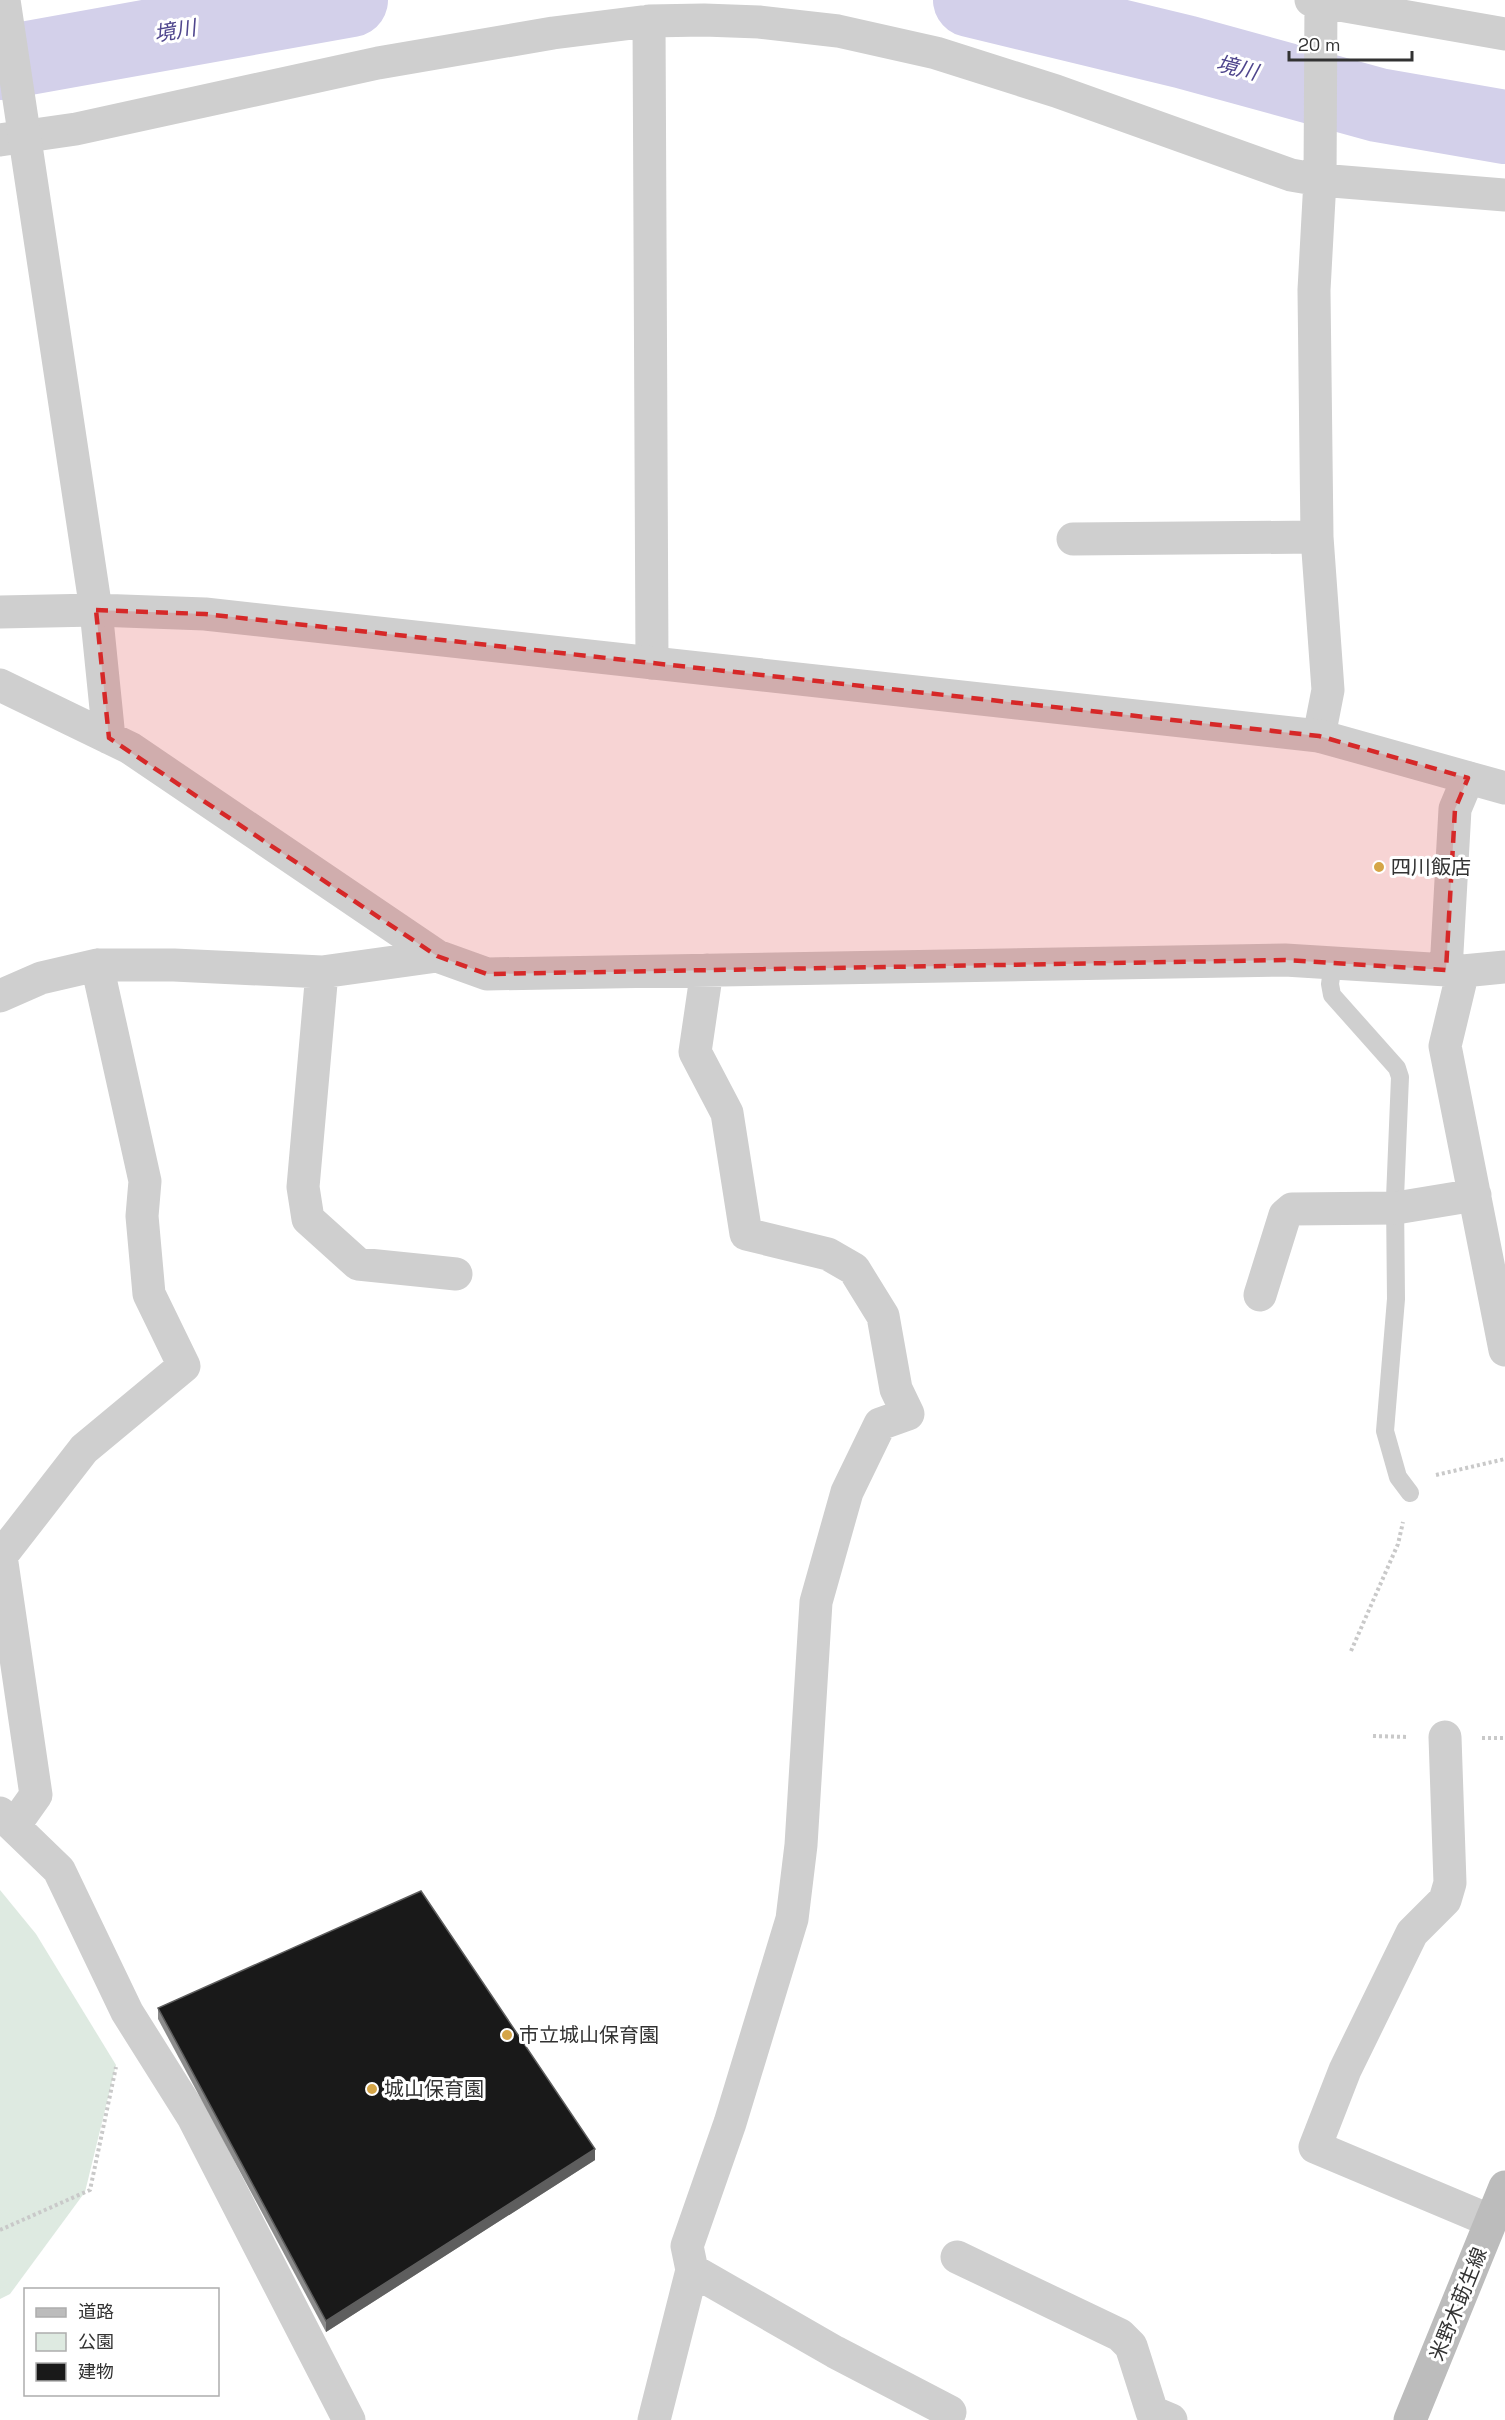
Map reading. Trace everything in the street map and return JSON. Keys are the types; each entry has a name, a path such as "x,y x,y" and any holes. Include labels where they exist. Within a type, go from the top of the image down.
{"main road":[{"name":"米野木莇生線","path":"1410,2420 1505,2187"}],"street":[{"path":"4,0 16,132 96,610 109,738"},
{"path":"1319,736 1328,690 1317,537 1314,290 1319,171 1318,5 1505,34"},
{"path":"16,132 76,129 378,63 553,33 649,21 759,22 838,31 936,53 1056,91 1291,175 1319,171 1505,195"},
{"path":"649,21 652,663"},
{"path":"1073,539 1317,537"},
{"path":"0,612 96,610 205,615 1319,736 1505,788"},
{"path":"0,685 130,748 437,956 487,974 1285,960 1454,970 1505,967"},
{"path":"1468,778 1455,809 1454,970 1445,1046 1505,1350"},
{"path":"0,996 41,978 97,965 174,965 322,972 437,956"},
{"path":"97,965 145,1181 142,1216 149,1294 184,1366 84,1449 1,1556 36,1795 7,1819 59,1870 127,2012 193,2117 349,2420"},
{"path":"654,2420 692,2270 687,2246 730,2123 792,1919 801,1845 816,1602 847,1492 880,1424 908,1414 896,1389 883,1316 854,1269 828,1254 746,1234 727,1113 695,1052 707,970"},
{"path":"322,972 303,1186 308,1219 358,1264 456,1274"},
{"path":"1260,1295 1285,1215 1292,1209 1396,1208 1474,1195"},
{"path":"1445,1737 1450,1883 1445,1900 1412,1933 1345,2070 1315,2147 1491,2221"},
{"path":"957,2257 1120,2335 1131,2346 1152,2412 1171,2420"},
{"path":"692,2270 835,2352 950,2412"}],"lane":[{"path":"1333,963 1330,984 1332,995 1397,1068 1400,1077 1396,1299 1385,1431 1398,1477 1410,1493"}],"path":[{"path":"1351,1651 1398,1544 1410,1493 1431,1476 1505,1459"},
{"path":"0,2230 90,2190 127,2012"}],"highlighted area":[{"path":"96,610 205,614 1319,736 1468,778 1455,809 1446,970 1285,960 487,974 437,956 109,738"}],"green space":[{"path":"0,1890 36,1934 116,2065 85,2192 10,2294 0,2299"}],"building":[{"name":"城山保育園","path":"421,1891 595,2149 326,2321 158,2008"}],"waterway":[{"name":"境川","path":"0,63 351,0"},
{"name":"境川","path":"970,0 1185,52 1378,105 1505,127"}],"place":[{"name":"四川飯店","path":"1379,867"},
{"name":"市立城山保育園","path":"507,2035"},
{"name":"城山保育園","path":"372,2089"}]}
